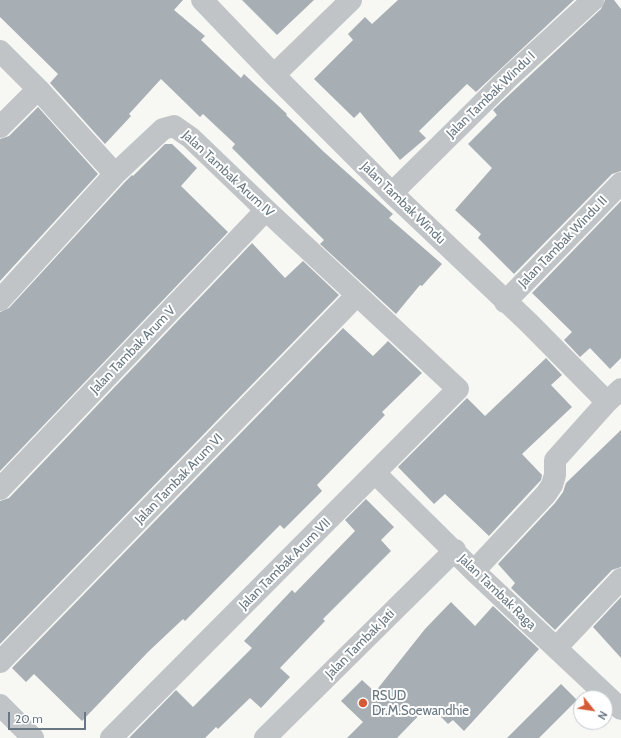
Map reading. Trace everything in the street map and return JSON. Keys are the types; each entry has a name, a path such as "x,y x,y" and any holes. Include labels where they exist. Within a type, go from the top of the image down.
{"street":[{"name":"Jalan Tambak Windu","path":"202,0 274,75 392,193 505,302 614,396"},
{"path":"274,75 351,0"},
{"name":"Jalan Tambak Windu I","path":"392,193 509,77 593,0"},
{"path":"0,51 38,89 115,174"},
{"path":"0,127 38,89"},
{"name":"Jalan Tambak Arum IV","path":"0,300 115,174 163,129 174,126 191,138 458,389"},
{"name":"Jalan Tambak Windu II","path":"505,302 621,183"},
{"name":"Jalan Tambak Arum V","path":"0,489 266,210"},
{"name":"Jalan Tambak Arum VI","path":"0,662 357,295"},
{"name":"Jalan Tambak Arum VII","path":"111,738 458,389"},
{"path":"474,571 546,494 552,486 555,475 555,460 614,396"},
{"name":"Jalan Tambak Raga","path":"375,473 455,550 474,571 621,709"},
{"name":"Jalan Tambak Jati","path":"265,738 455,550"},
{"path":"556,648 621,579"},
{"path":"0,705 29,737"}],"building":[{"path":"0,0 183,0 174,10 205,36 201,40 241,78 244,74 287,114 286,115 324,152 393,214 389,218 442,264 422,286 420,285 396,314 320,244 324,240 232,148 235,144 203,114 200,117 161,79 129,114 131,116 105,144 50,83 58,74 0,17"},
{"path":"242,0 314,0 277,35"},
{"path":"398,0 574,0 476,92 467,84 419,131 426,138 400,160 360,112 354,118 314,79 353,40 348,34 365,17 372,24"},
{"path":"605,0 614,0 621,9 621,171 612,174 514,274 478,238 481,234 455,210 492,168 468,144 497,115 493,110 601,9"},
{"path":"38,107 98,174 0,281 0,139 9,136"},
{"path":"165,144 172,144 197,168 181,186 228,232 0,471 0,312 9,308 124,183"},
{"path":"621,201 621,358 610,369 590,348 580,357 564,340 572,332 532,293"},
{"path":"252,243 285,278 303,261 339,295 0,644 0,501 9,498"},
{"path":"343,328 373,356 388,341 422,373 382,412 385,415 317,485 322,491 284,529 280,525 185,621 183,619 148,652 82,721 34,674 26,682 12,668"},
{"path":"546,358 562,375 551,385 572,407 522,454 542,475 541,480 489,536 445,494 434,504 398,467 467,398 485,416"},
{"path":"621,430 621,567 612,570 555,630 511,588 515,583 498,564 555,503 563,492 566,483"},
{"path":"366,499 394,527 381,540 391,551 323,619 325,621 280,668 290,677 261,708 250,698 218,729 216,727 205,738 129,738 176,690 193,707 252,648 244,641 292,590 295,593 355,531 345,520"},
{"path":"621,597 621,658 593,627"},
{"path":"451,602 475,626 493,606 539,649 464,731 453,720 448,724 429,705 397,738 347,738 363,722 341,701 362,680 375,692 425,629"},
{"path":"561,684 573,696 573,704 539,738 507,738"}],"place":[{"name":"RSUD Dr.M.Soewandhie","path":"363,703"}]}
